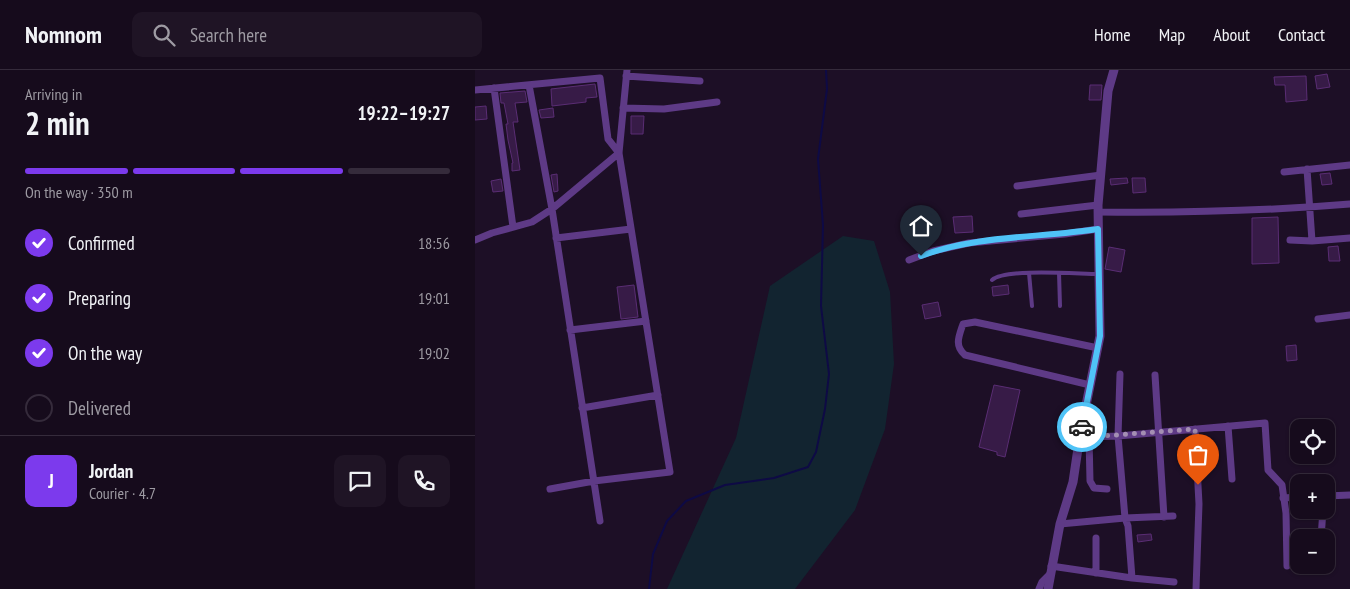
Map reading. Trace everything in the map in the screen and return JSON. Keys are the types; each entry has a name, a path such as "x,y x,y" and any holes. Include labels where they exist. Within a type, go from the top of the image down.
{"street":[{"path":"1048,589 1060,524 1085,436 1090,385 1100,336 1098,209 1108,91 1114,70"},
{"path":"550,490 594,481 670,472 619,153 626,73 700,81"},
{"path":"475,90 600,78 608,139 619,153"},
{"path":"529,84 552,210 600,521"},
{"path":"494,88 513,227"},
{"path":"623,108 664,109 717,102"},
{"path":"475,240 532,222 552,210 619,153"},
{"path":"1284,172 1350,165"},
{"path":"1307,169 1312,241"},
{"path":"1017,186 1101,175"},
{"path":"1021,214 1098,209 1162,213 1309,208 1350,204"},
{"path":"556,238 631,229"},
{"path":"909,260 933,251 969,243 1098,229"},
{"path":"1290,240 1312,241 1350,238"},
{"path":"1318,319 1350,315"},
{"path":"571,330 646,321"},
{"path":"1090,385 965,355 959,350 957,343 963,324 975,322 1098,348"},
{"path":"1120,374 1118,436 1132,578"},
{"path":"1155,375 1164,516"},
{"path":"582,408 658,395"},
{"path":"1085,436 1118,436 1159,431 1265,424 1268,470 1281,485 1286,513 1287,566"},
{"path":"1228,426 1232,479"},
{"path":"1195,429 1199,504 1196,589"},
{"path":"1085,436 1090,481 1094,488 1107,488"},
{"path":"1335,496 1350,495"},
{"path":"1283,498 1290,498"},
{"path":"1060,524 1173,516"},
{"path":"1096,538 1096,573"},
{"path":"1051,570 1174,582"},
{"path":"1039,589 1051,570"}],"lane":[{"path":"992,280 1002,275 1029,273 1098,274"},
{"path":"1029,273 1032,306"},
{"path":"1059,273 1061,306"}],"shaded area":[{"path":"843,236 874,241 890,292 894,364 885,429 855,510 795,589 667,589 736,438 770,286"}],"building":[{"path":"1327,74 1330,87 1317,89 1315,76"},
{"path":"1306,76 1307,100 1286,102 1285,85 1275,85 1274,77"},
{"path":"595,84 597,97 586,98 586,102 552,106 551,89"},
{"path":"1090,85 1102,85 1101,100 1089,100"},
{"path":"525,91 527,102 515,103 518,122 513,122 520,170 512,171 513,163 506,124 508,124 504,103 501,103 500,93"},
{"path":"486,106 487,119 475,120 475,107"},
{"path":"553,108 554,117 541,118 539,110"},
{"path":"631,116 644,116 643,134 631,134"},
{"path":"1330,173 1332,184 1322,185 1320,174"},
{"path":"557,174 558,191 554,192 551,175"},
{"path":"1127,178 1128,183 1111,185 1110,179"},
{"path":"1132,178 1145,178 1146,192 1133,193"},
{"path":"501,179 503,191 493,192 491,181"},
{"path":"972,216 973,232 955,233 953,217"},
{"path":"1278,217 1279,263 1252,264 1252,218"},
{"path":"1338,246 1340,261 1329,261 1328,247"},
{"path":"1109,247 1125,250 1121,272 1105,269"},
{"path":"634,285 638,317 621,319 617,287"},
{"path":"1008,285 1009,294 993,296 992,287"},
{"path":"938,302 941,316 925,319 922,305"},
{"path":"1296,345 1297,360 1287,361 1286,346"},
{"path":"994,385 1020,390 1005,457 997,455 997,452 979,447"},
{"path":"1151,534 1152,540 1138,542 1137,535"}],"waterway":[{"path":"649,589 653,554 667,521 686,501 725,485 774,478 808,467 816,452 825,409 829,374 821,306 823,225 818,159 827,89 826,70"}],"way so far":[{"path":"1082,427 1080,435 1089,437 1195,429 1198,485"}],"route":[{"path":"921,256 933,251 969,243 1098,229 1100,336 1082,427"}]}
